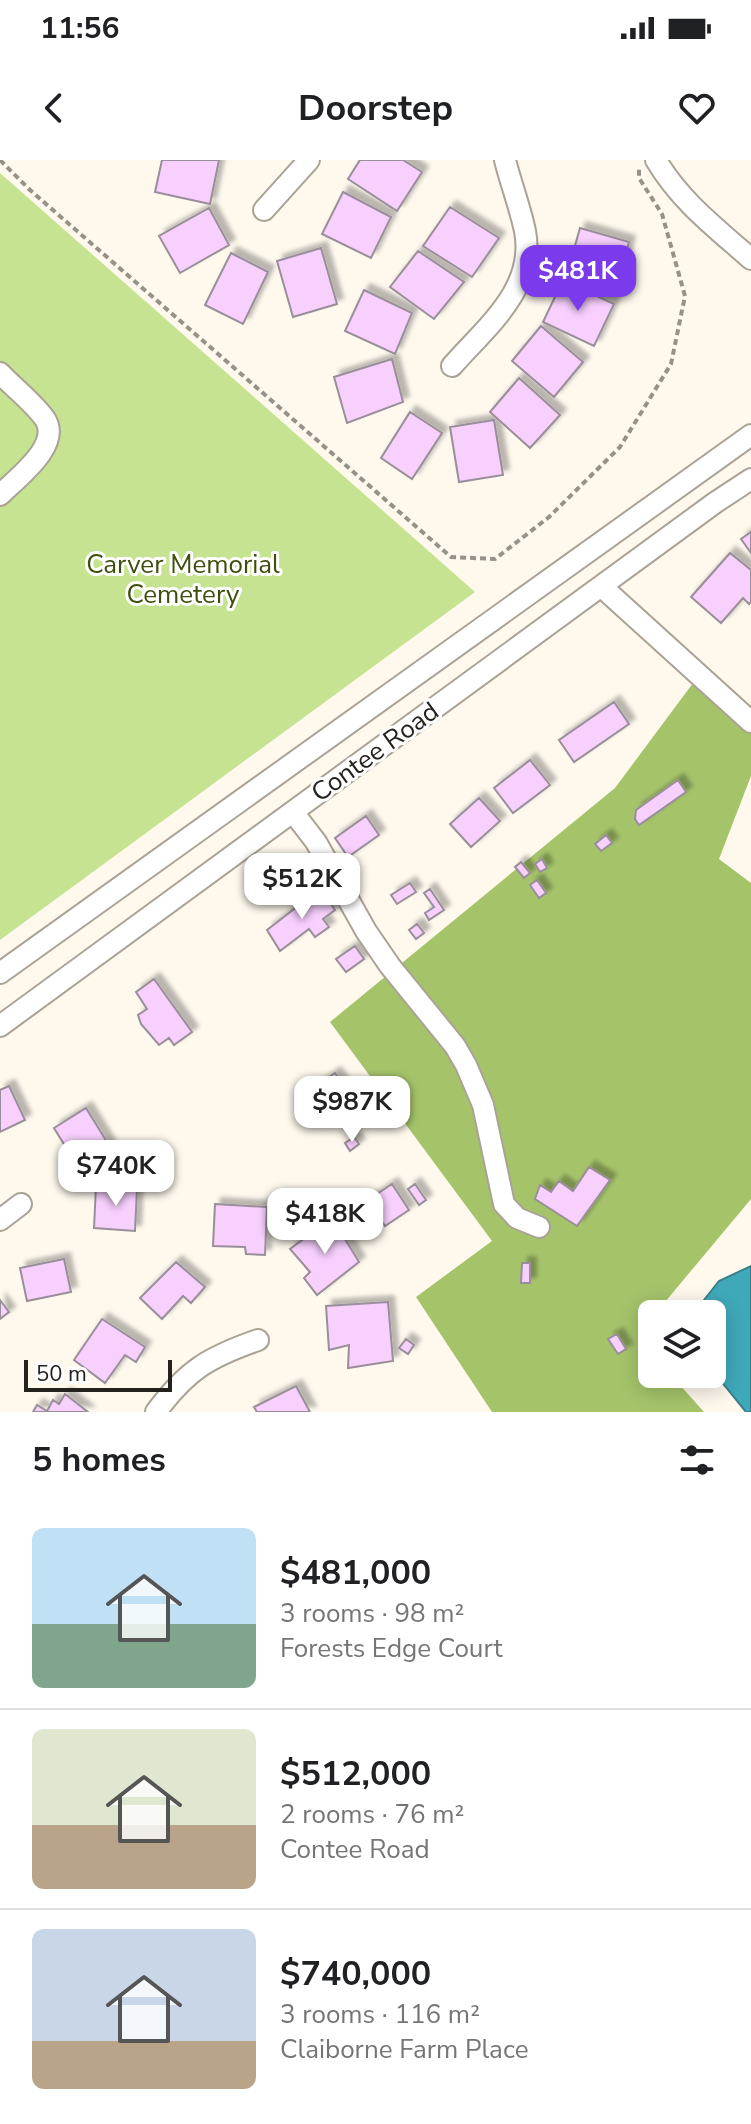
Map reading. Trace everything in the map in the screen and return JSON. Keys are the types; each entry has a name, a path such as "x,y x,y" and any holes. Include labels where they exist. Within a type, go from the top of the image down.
{"street":[{"path":"264,210 309,160"},
{"path":"452,366 515,295 527,261 525,233 505,160"},
{"path":"648,162 686,202 751,259"},
{"path":"0,373 46,421 48,441 43,452 0,495"},
{"name":"Contee Road","path":"0,973 751,435"},
{"name":"Contee Road","path":"0,1026 751,479"},
{"path":"602,587 751,722"},
{"path":"293,812 316,842 366,931 390,966 455,1046 483,1105 504,1204 517,1218 539,1227"},
{"path":"0,1220 21,1204"},
{"path":"156,1412 191,1371 225,1352 258,1340"}],"path":[{"path":"0,160 451,557 495,559 549,517 620,447 671,364 685,296 662,214 639,178 648,162"}],"green space":[{"name":"Carver Memorial Cemetery","path":"0,173 475,592 0,940"},
{"path":"699,675 751,722 751,776 719,859 751,883 751,1199 667,1300 638,1300 638,1388 683,1388 704,1412 492,1412 416,1297 492,1241 330,1022 615,788"}],"water":[{"path":"751,1266 751,1412 746,1412 726,1387 726,1300 704,1300 719,1281"}],"building":[{"path":"162,160 219,160 210,204 155,192"},
{"path":"360,160 403,160 422,172 397,211 348,179"},
{"path":"343,192 391,217 371,258 322,234"},
{"path":"450,207 499,238 472,277 423,246"},
{"path":"209,208 229,245 180,273 159,236"},
{"path":"580,228 629,242 616,288 567,274"},
{"path":"321,248 337,304 293,317 277,261"},
{"path":"418,251 464,282 434,319 390,287"},
{"path":"231,253 268,272 243,324 205,305"},
{"path":"563,280 614,304 594,346 543,322"},
{"path":"364,290 412,313 395,354 345,331"},
{"path":"541,326 583,362 554,397 512,361"},
{"path":"392,359 403,402 347,423 334,377"},
{"path":"519,378 560,415 530,448 490,412"},
{"path":"410,412 442,433 412,479 381,458"},
{"path":"494,420 503,475 459,482 450,427"},
{"path":"751,532 751,553 741,539"},
{"path":"730,553 751,570 751,602 749,604 743,598 721,623 691,597"},
{"path":"614,702 629,724 574,762 559,740"},
{"path":"530,760 550,785 513,813 494,788"},
{"path":"678,780 686,792 639,825 635,819 636,810"},
{"path":"479,798 500,821 471,847 450,824"},
{"path":"366,816 379,835 348,857 335,838"},
{"path":"606,835 612,843 601,851 595,844"},
{"path":"542,859 547,868 540,872 535,864"},
{"path":"521,862 530,873 524,878 515,867"},
{"path":"537,880 546,893 539,898 530,885"},
{"path":"410,883 416,892 397,904 391,895"},
{"path":"320,889 335,910 323,919 329,927 315,937 309,929 280,951 267,930"},
{"path":"430,889 444,910 429,920 425,913 434,907 424,893"},
{"path":"417,924 424,933 416,939 409,930"},
{"path":"355,946 364,959 346,972 336,959"},
{"path":"154,979 192,1032 174,1045 169,1038 159,1045 141,1024 138,1015 147,1009 136,992"},
{"path":"335,1073 351,1096 314,1123 297,1100"},
{"path":"9,1086 25,1120 0,1132 0,1090"},
{"path":"86,1108 110,1147 78,1167 54,1128"},
{"path":"354,1137 359,1144 350,1151 345,1143"},
{"path":"589,1167 610,1180 577,1226 535,1199 540,1185 551,1192 559,1181 573,1191"},
{"path":"392,1184 409,1210 385,1226 368,1200"},
{"path":"415,1184 426,1200 419,1205 408,1189"},
{"path":"96,1186 137,1188 135,1231 94,1228"},
{"path":"215,1204 267,1207 265,1255 246,1254 245,1247 213,1246"},
{"path":"332,1218 359,1262 317,1295 304,1278 310,1272 290,1249"},
{"path":"64,1259 71,1292 27,1301 20,1268"},
{"path":"176,1262 205,1287 191,1303 183,1296 162,1319 140,1298"},
{"path":"522,1263 530,1263 530,1283 521,1283"},
{"path":"0,1300 9,1312 0,1319"},
{"path":"388,1302 393,1361 348,1368 349,1345 329,1350 326,1306"},
{"path":"102,1319 145,1347 136,1362 125,1355 105,1383 74,1360"},
{"path":"617,1334 626,1349 618,1354 608,1339"},
{"path":"406,1339 414,1345 408,1354 399,1348"},
{"path":"296,1386 310,1412 257,1412 254,1407"},
{"path":"65,1394 88,1412 33,1412 37,1405 47,1411 53,1400 59,1404"}]}
